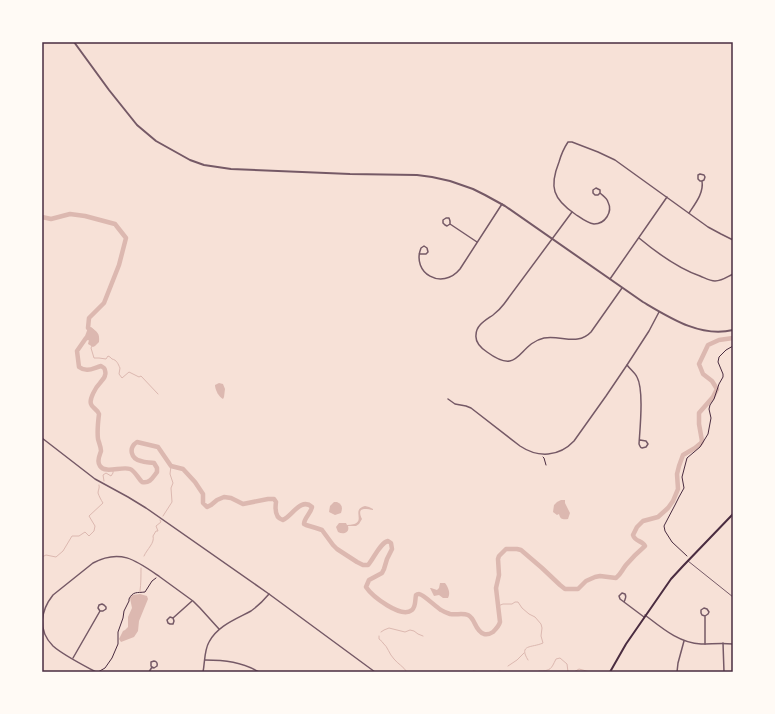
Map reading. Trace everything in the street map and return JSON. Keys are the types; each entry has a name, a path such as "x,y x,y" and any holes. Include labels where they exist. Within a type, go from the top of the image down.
{"main road":[{"path":"610,672 621,651 671,579 733,514"}],"street":[{"path":"74,42 108,90 137,125 156,141 190,160 204,165 231,169 417,175 439,178 453,182 476,191 502,204 610,280 659,312 703,331 720,332 733,330"},
{"path":"600,194 607,199 610,208 607,216 602,221 597,223 588,223 572,212 558,199 555,191 554,176 562,152 568,142 574,142 614,160 716,232 733,240"},
{"path":"689,213 698,200 703,186 702,181"},
{"path":"610,280 667,197"},
{"path":"419,254 426,254 428,252 427,248 424,246 421,247 419,254 420,263 425,272 435,278 440,279 445,279 452,276 458,271 502,204"},
{"path":"572,212 504,304 482,323 477,330 477,343 481,348 499,360 510,361 517,358 531,344 542,339 554,337 575,340 586,336 622,288"},
{"path":"450,224 449,218 443,219 442,222 444,225 447,226 450,224 477,242"},
{"path":"639,238 678,266 710,280 722,280 733,274"},
{"path":"448,399 456,404 472,409 527,451 540,454 551,454 565,449 574,441 606,396 651,327 659,312"},
{"path":"627,365 638,377 641,392 640,440 640,446 643,448 648,445 644,440 640,440"},
{"path":"42,438 92,477 146,508 269,594 375,672"},
{"path":"96,672 57,649 50,642 44,632 42,621 45,607 53,595 100,559 116,556 130,558 136,561 193,601 219,629"},
{"path":"203,672 206,650 214,634 219,629 253,610 269,594"},
{"path":"173,618 193,601"},
{"path":"624,602 672,635 684,641 697,644 733,644"},
{"path":"705,644 706,616 709,612 704,608 701,613 702,615 706,616"},
{"path":"72,659 100,611"},
{"path":"677,672 684,641"},
{"path":"723,643 724,672"},
{"path":"205,660 233,662 242,664 259,672"},
{"path":"149,672 152,667"}],"lane":[{"path":"688,560 733,597"}],"path":[{"path":"688,557 672,542 665,531 665,524 684,488 682,477 687,458 700,447 708,434 711,418 709,409 710,405 723,376 718,362 719,357 733,346"},
{"path":"539,456 544,457 546,465"},
{"path":"98,672 104,669 108,664 117,646 118,632 130,596 135,593 145,592 152,581 158,576"}],"shaded area":[{"path":"91,327 99,337 99,342 93,347 88,344 89,340 85,336 88,328"},
{"path":"219,383 223,384 225,389 223,399 219,395 215,385"},
{"path":"561,500 565,500 570,513 568,519 562,519 559,514 557,515 553,512 554,505"},
{"path":"334,502 339,503 342,508 341,513 335,515 329,512 330,506"},
{"path":"365,506 373,510 361,510 360,515 362,519 359,524 356,526 348,526 346,533 338,532 336,527 339,523 346,523 347,525 357,522 359,520 359,511"},
{"path":"440,583 445,583 447,586 449,592 448,598 443,598 439,595 434,596 430,588 437,590"},
{"path":"140,594 147,596 148,599 139,621 138,631 134,637 121,642 119,639 123,631 128,627 128,617 132,608 130,598 132,595"}],"waterway":[{"path":"42,217 51,219 70,214 85,216 115,224 126,238 119,265 104,303 89,318 88,328 92,331"},
{"path":"92,338 86,338 77,351 79,367 87,370 101,366 105,370 104,377 95,390 91,402 99,414 98,439 101,451 98,462 102,468 110,470 127,468 132,470 142,482 149,481 157,472 157,468 154,463 143,462 133,456 132,447 137,442 158,447 171,466 183,469 195,482 203,494 203,503 207,507 224,497 231,498 243,504 274,499 276,502 277,515 283,520 300,506 304,504 308,505 312,507 304,524 322,530 337,549 363,565 368,565 385,542 388,541 391,543 392,549 382,573 369,580 366,587 380,601 394,609 407,612 413,609 416,595 418,594 450,614 468,615 471,617 478,630 484,634 490,634 493,632 500,622 496,588 499,575 498,559 506,549 521,550 565,589 578,589 586,581 595,577 600,576 616,578 626,565 645,546 635,539 633,535 637,527 643,521 658,517 668,508 678,489 677,474 683,455 695,448 702,441 699,413 713,397 717,389 712,381 703,374 699,364 708,345 719,340 733,338"},
{"path":"92,346 91,348 94,358 106,359 108,356 110,357 118,364 120,368 119,374 122,378 129,372 139,377 141,376 158,394"},
{"path":"163,516 172,502 171,488 173,483 170,474 171,466"},
{"path":"104,481 103,475 106,473 111,476 113,469"},
{"path":"42,557 46,555 56,557 63,551 72,536 79,536 85,532 89,536 94,531 95,526 89,516 103,503 98,493 99,485"},
{"path":"144,556 152,544 153,536 156,531 158,531 156,526 161,522 160,520"},
{"path":"140,591 141,568"},
{"path":"498,606 518,602 522,608 535,617 541,624 541,636 543,643 525,649 525,655 528,660"},
{"path":"381,632 389,628 405,632 410,630 423,636"},
{"path":"379,636 379,639 386,646 392,657 407,672"},
{"path":"508,666 524,653"},
{"path":"539,671 546,671 550,669 556,659 560,658 567,664 568,672"},
{"path":"574,672 579,669 590,672"},
{"path":"496,672 500,671"},
{"path":"472,672 480,672"}]}
